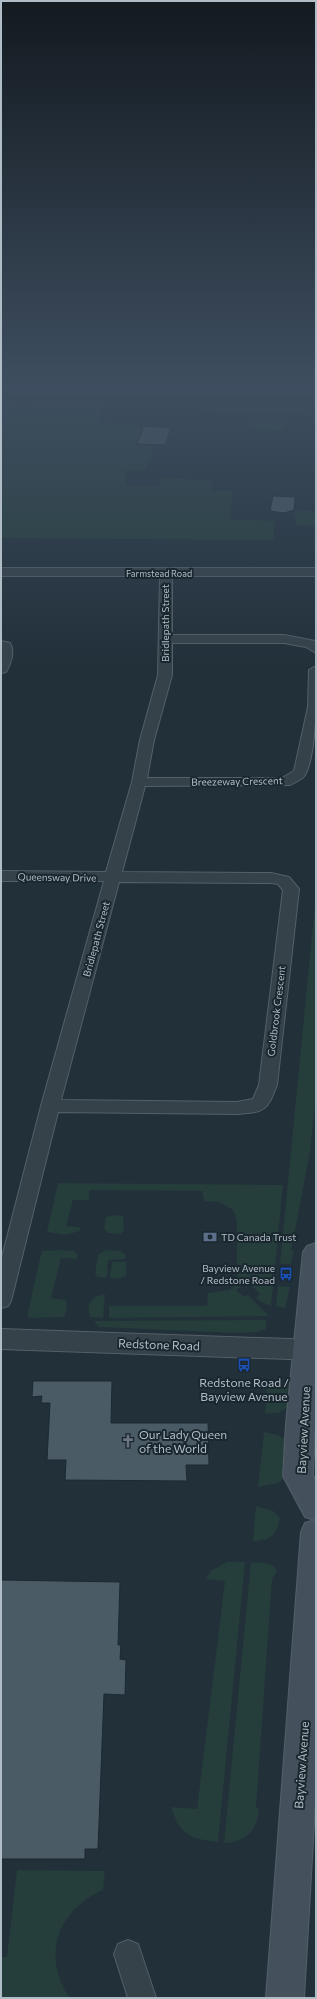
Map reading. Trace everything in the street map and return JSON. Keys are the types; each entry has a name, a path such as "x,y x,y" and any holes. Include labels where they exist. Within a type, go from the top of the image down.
{"main road":[{"name":"Bayview Avenue","path":"316,1252 311,1350 298,1476 316,1508"},
{"name":"Bayview Avenue","path":"285,1998 316,1532"}],"street":[{"name":"Farmstead Road","path":"1,572 316,572"},
{"name":"Bridlepath Street","path":"1,1300 50,1106 139,782 147,740 165,675 166,573"},
{"path":"166,639 284,639 310,644 316,649"},
{"path":"1,645 5,646 6,650 5,661 1,669"},
{"name":"Breezeway Crescent","path":"139,782 285,782 299,774 315,707 316,670"},
{"name":"Queensway Drive","path":"1,876 112,878"},
{"name":"Goldbrook Crescent","path":"50,1106 252,1107 261,1103 268,1086 270,1057 291,889 287,883 283,880 264,878 112,878"},
{"name":"Redstone Road","path":"1,1340 311,1350"},
{"path":"128,1954 142,1998"}],"green space":[{"path":"1,479 125,479 125,485 159,486 160,479 211,481 214,489 211,489 211,491 233,491 230,519 275,521 273,540 1,538"},
{"path":"294,510 316,511 316,526 296,525"},
{"path":"316,894 316,1094 310,1152 291,1251 294,1251 291,1264 280,1264"},
{"path":"58,1183 283,1185 271,1306 261,1302 256,1297 260,1294 250,1284 245,1286 237,1278 237,1221 233,1210 219,1202 204,1201 202,1191 89,1190 89,1200 73,1200 66,1226 80,1227 80,1231 66,1235 47,1232"},
{"path":"116,1215 123,1216 124,1231 120,1234 108,1233 104,1229 106,1217"},
{"path":"105,1250 120,1251 125,1254 125,1259 109,1260 106,1278 98,1277 95,1274 98,1255"},
{"path":"43,1251 73,1251 78,1255 76,1259 61,1258 51,1298 66,1300 67,1308 64,1317 28,1318 41,1254"},
{"path":"112,1262 126,1262 126,1276 117,1279 110,1278"},
{"path":"236,1285 241,1287 236,1290 244,1297 248,1295 269,1316 109,1318 109,1306 207,1306 208,1293 229,1290"},
{"path":"278,1286 290,1287 285,1308 276,1306"},
{"path":"105,1294 103,1318 90,1317 88,1308 91,1301 100,1295"},
{"path":"266,1320 266,1329 257,1332 238,1333 99,1327 94,1321"},
{"path":"273,1382 288,1384 290,1389 287,1389 287,1408 278,1413 265,1414 267,1383"},
{"path":"264,1432 278,1435 285,1439 282,1477 284,1478 278,1483 258,1487"},
{"path":"256,1506 273,1511 280,1518 275,1533 265,1540 253,1541"},
{"path":"227,1562 245,1562 218,1842 200,1839 187,1834 178,1824 171,1807 197,1809 225,1581 205,1579 212,1570"},
{"path":"251,1562 269,1564 277,1571 272,1579 256,1808 259,1809 256,1823 249,1834 244,1838 224,1843"},
{"path":"17,1870 105,1871 103,1890 87,1899 75,1909 65,1922 59,1935 56,1950 57,1966 61,1982 70,1998 1,1998 1,1957 7,1957"}],"building":[{"path":"273,496 295,497 294,510 284,513 270,511"},
{"name":"Our Lady Queen of the World","path":"33,1381 112,1381 111,1423 208,1423 209,1465 186,1465 187,1481 65,1480 66,1460 47,1460 50,1403 41,1403 42,1396 32,1397"},
{"path":"1,1580 120,1582 118,1645 121,1645 120,1659 126,1660 125,1695 104,1694 98,1849 85,1849 85,1859 1,1859"}],"place":[{"name":"TD Canada Trust","path":"210,1237"},
{"name":"Bayview Avenue / Redstone Road","path":"286,1274"},
{"name":"Redstone Road / Bayview Avenue","path":"244,1365"},
{"name":"Our Lady Queen of the World","path":"128,1441"}]}
